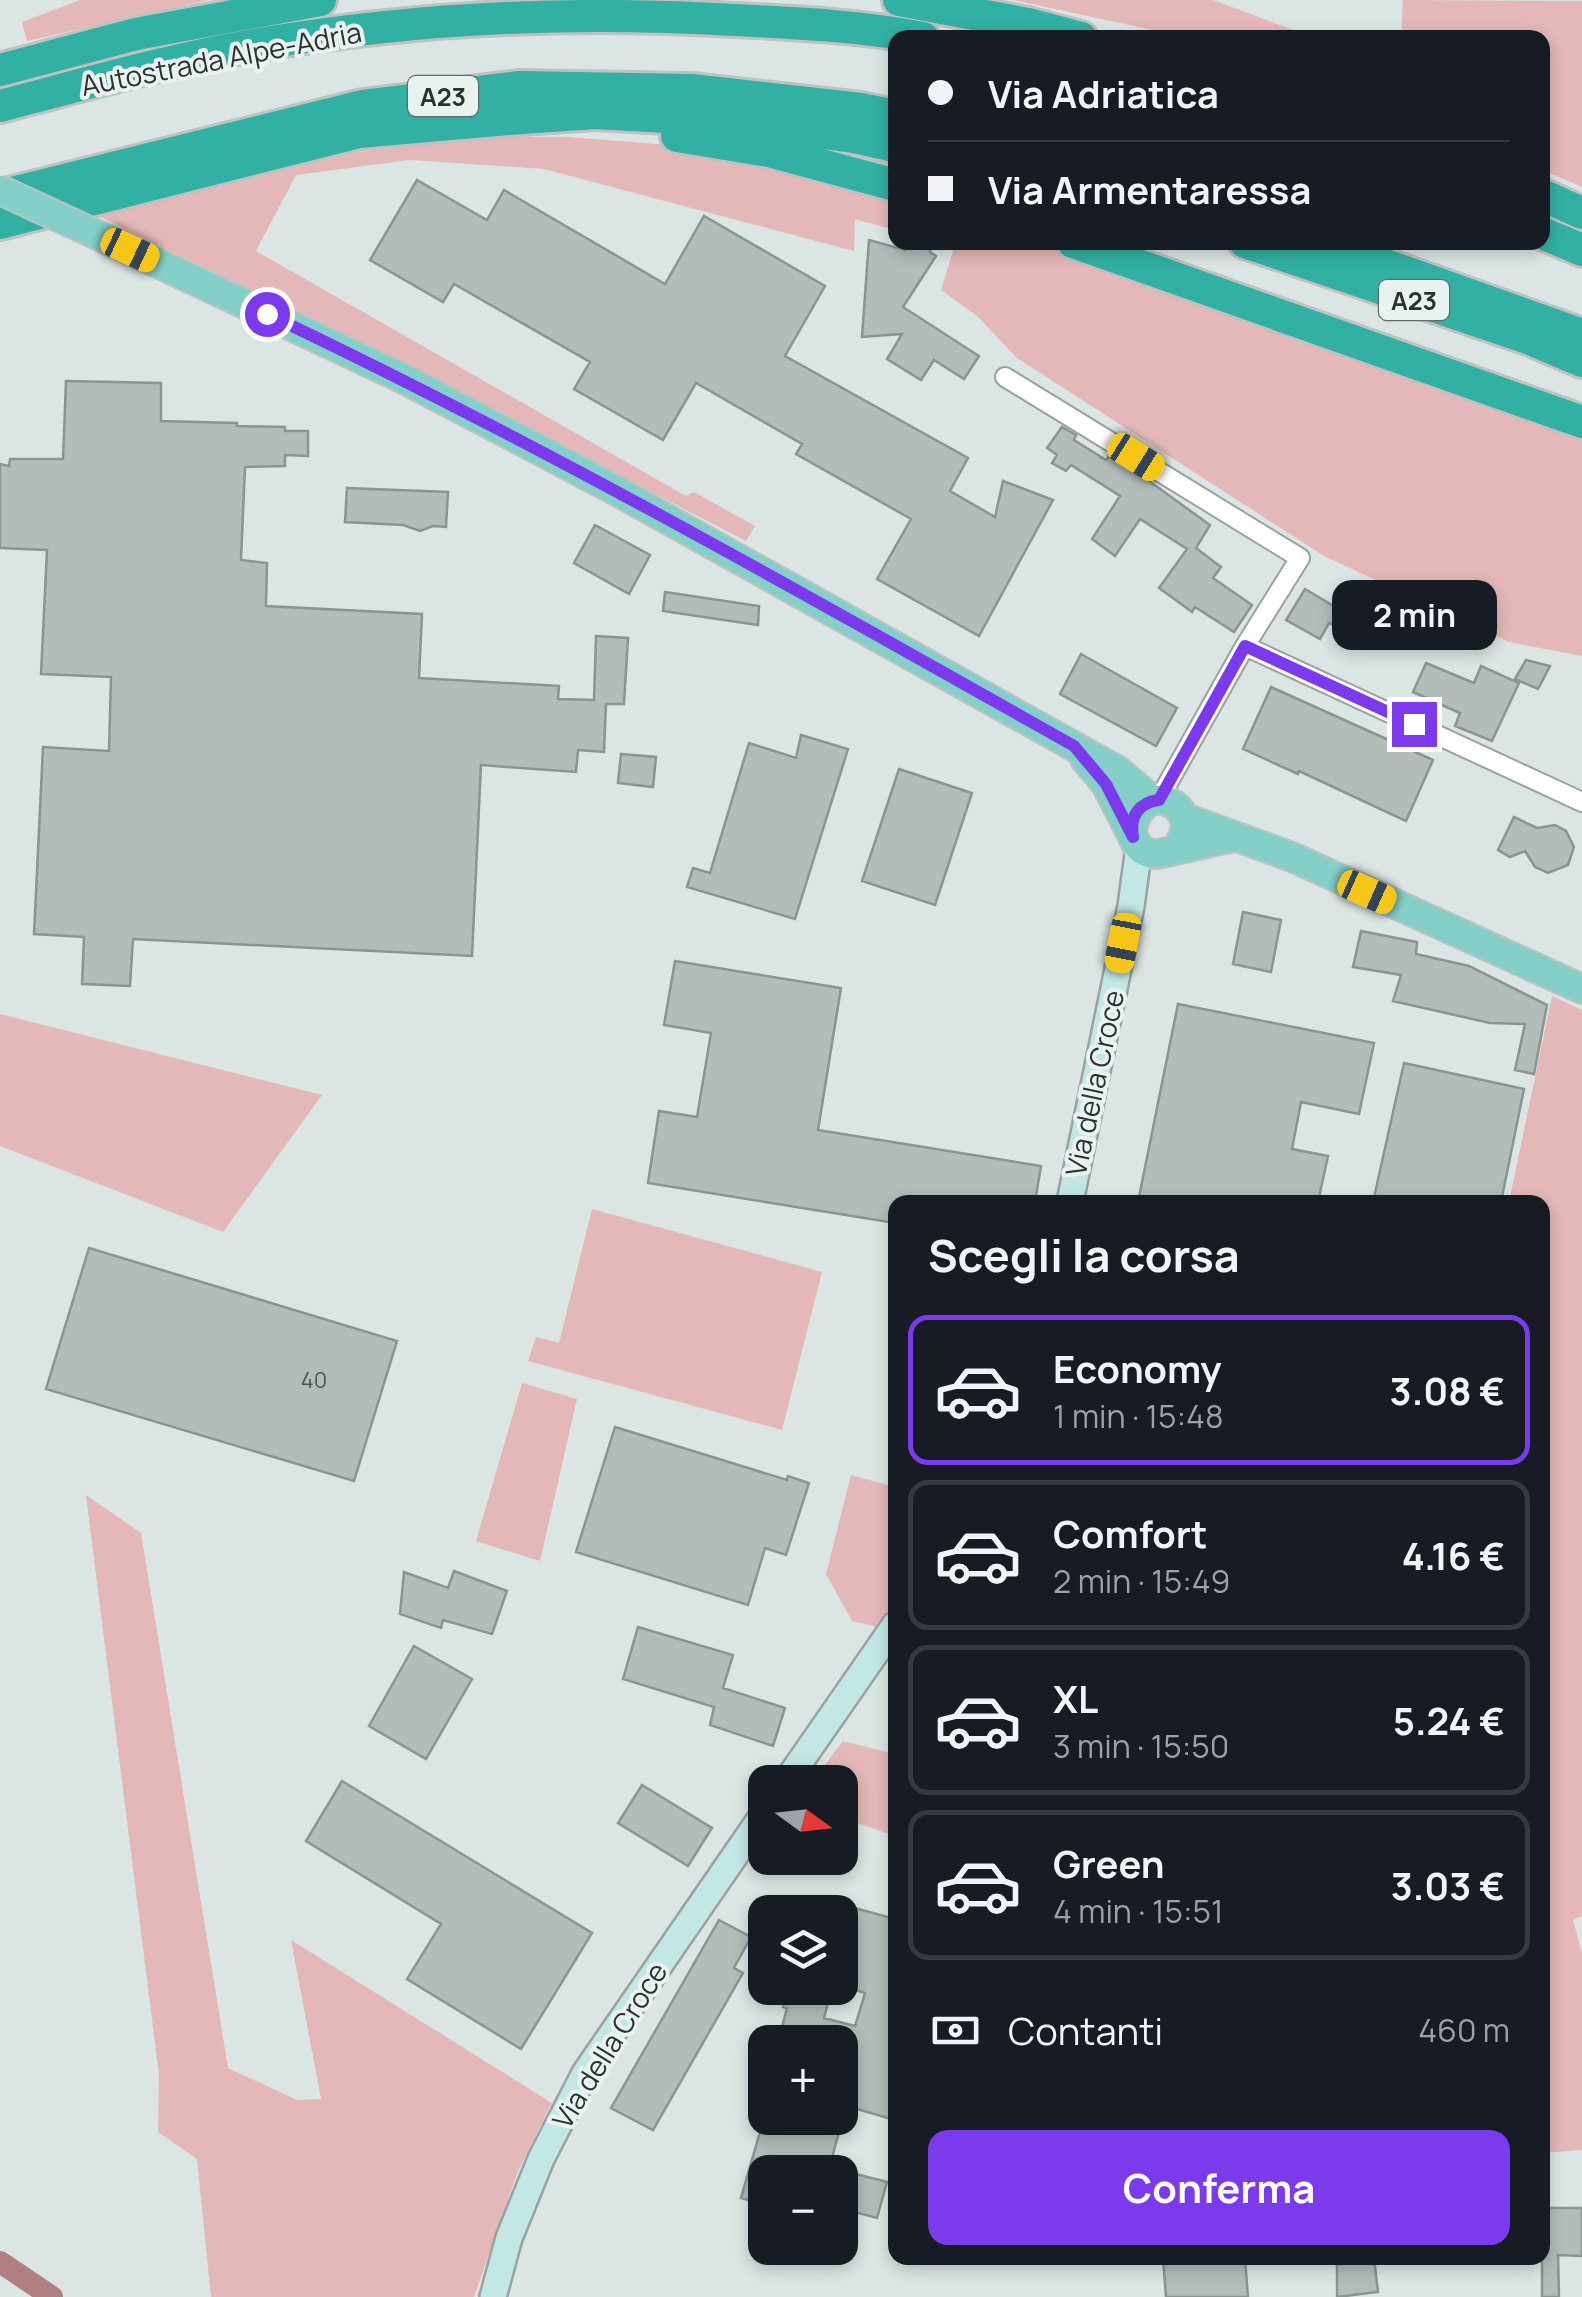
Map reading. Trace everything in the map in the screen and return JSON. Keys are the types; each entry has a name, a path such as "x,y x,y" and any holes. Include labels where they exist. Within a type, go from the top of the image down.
{"highway":[{"name":"Autostrada Alpe-Adria","path":"0,70 136,34 320,0"},
{"path":"898,0 1051,30"},
{"name":"Autostrada Alpe-Adria","path":"0,106 152,66 244,47 420,22 582,14 812,24 888,34"},
{"name":"A23","path":"0,193 363,106 519,87 691,90 888,115"},
{"name":"A23","path":"0,223 359,132 596,113 722,120 888,144"},
{"name":"A23","path":"508,119 676,136 769,151 888,183"},
{"path":"1550,199 1582,213"},
{"path":"1550,236 1582,250"},
{"name":"A23","path":"1096,250 1582,422"},
{"name":"A23","path":"1269,250 1582,360"},
{"name":"A23","path":"1343,250 1582,335"}],"main road":[{"path":"0,193 404,379 598,481 1074,746 1118,771 1156,800 1175,804 1185,818 1186,834 1173,850"},
{"path":"1074,746 1106,784 1136,842 1152,854 1238,836"},
{"path":"1136,842 1133,819 1137,810 1156,800"},
{"path":"1185,818 1308,864 1582,989"},
{"name":"Via della Croce","path":"1071,1195 1130,906 1136,842"},
{"name":"Via della Croce","path":"1130,906 1173,850"},
{"path":"798,1765 888,1635"},
{"name":"Via della Croce","path":"493,2297 509,2238 541,2159 576,2088 748,1837"}],"street":[{"path":"1006,376 1300,558 1156,800"},
{"path":"1245,646 1582,802"}],"shaded area":[{"path":"80,0 209,0 27,41 22,22"},
{"path":"1014,0 1213,0 1293,30 1153,30"},
{"path":"1403,0 1582,1 1582,187 1550,173 1550,30 1401,30"},
{"path":"472,137 568,137 670,145 888,193 888,228 855,219 854,251 544,169 410,160 296,175 256,251 686,496 694,492 755,526 746,541 415,370 88,211 333,155"},
{"path":"953,250 1058,250 1582,433 1582,656 1509,642 1324,556 1017,358 977,316 941,290"},
{"path":"1552,996 1582,1010 1582,1916 1573,1920 1582,1953 1582,2150 1550,2152 1550,1195 1510,1195"},
{"path":"0,1014 322,1095 223,1232 0,1146"},
{"path":"592,1209 822,1272 782,1430 528,1361 536,1337 559,1343"},
{"path":"522,1383 577,1399 540,1561 476,1541"},
{"path":"851,1475 888,1485 888,1612 877,1627 852,1621 826,1574"},
{"path":"86,1495 141,1533 228,2068 297,2100 321,2099 291,1940 552,2103 518,2171 474,2297 211,2297 197,2159 158,2132 159,2075"},
{"path":"843,1741 888,1752 888,1834 858,1823 858,1765 825,1765"}],"building":[{"path":"417,180 487,220 504,190 665,284 704,216 825,286 785,356 968,458 950,491 995,517 1003,481 1053,500 979,636 877,579 911,519 796,454 802,444 696,383 663,440 574,389 590,362 454,284 443,302 370,260"},
{"path":"869,240 888,245 888,250 930,250 936,256 903,307 979,356 964,379 934,360 921,380 887,359 902,334 862,337"},
{"path":"66,381 161,383 161,421 237,423 308,431 308,456 285,455 285,466 245,467 241,560 267,563 266,606 422,614 419,678 559,686 558,699 594,700 596,636 628,638 624,704 606,704 604,752 578,750 576,772 481,765 472,956 133,939 130,986 82,984 84,937 34,934 43,747 109,751 111,677 41,674 47,550 0,548 0,464 9,466 10,459 63,459"},
{"path":"1062,427 1076,435 1074,440 1145,478 1210,525 1196,548 1221,567 1213,578 1252,605 1234,632 1195,607 1192,612 1159,588 1187,549 1140,519 1115,556 1092,539 1120,496 1071,465 1066,471 1052,463 1057,455 1047,448"},
{"path":"347,488 448,492 446,527 420,531 403,525 345,522"},
{"path":"595,525 650,555 629,594 574,563"},
{"path":"1305,589 1337,608 1348,591 1368,603 1362,614 1370,620 1362,638 1329,623 1320,639 1286,620"},
{"path":"665,592 759,606 758,625 663,611"},
{"path":"1081,654 1177,708 1156,746 1060,694"},
{"path":"1526,660 1550,666 1538,689 1515,679"},
{"path":"1426,663 1474,683 1481,666 1519,683 1492,741 1455,726 1460,713 1413,692"},
{"path":"1271,687 1433,760 1406,821 1243,749"},
{"path":"801,735 848,749 795,919 687,887 693,868 710,873 749,743 796,758"},
{"path":"621,754 656,757 653,787 618,783"},
{"path":"899,769 972,793 935,905 862,881"},
{"path":"1514,817 1537,828 1555,825 1566,831 1574,847 1568,865 1548,873 1535,867 1525,851 1510,857 1498,850"},
{"path":"1243,912 1281,920 1271,972 1233,964"},
{"path":"1361,931 1417,942 1416,954 1469,966 1547,1005 1534,1074 1515,1070 1525,1024 1490,1023 1393,1001 1401,975 1353,967"},
{"path":"675,961 841,988 818,1130 1041,1166 1036,1195 888,1195 888,1222 648,1183 659,1111 697,1117 711,1033 664,1025"},
{"path":"1178,1004 1374,1043 1359,1114 1301,1102 1292,1149 1328,1156 1320,1195 1139,1195"},
{"path":"1404,1063 1524,1089 1502,1195 1375,1195"},
{"path":"89,1248 397,1341 354,1481 46,1389"},
{"path":"615,1427 787,1480 788,1476 809,1483 786,1555 765,1548 748,1605 576,1552"},
{"path":"454,1571 507,1591 492,1634 443,1620 441,1628 400,1614 404,1572 448,1588"},
{"path":"638,1627 733,1655 723,1688 785,1708 773,1746 710,1725 714,1707 623,1679"},
{"path":"414,1646 472,1679 426,1759 369,1726"},
{"path":"342,1781 592,1933 521,2049 407,1979 441,1924 306,1841"},
{"path":"642,1785 712,1828 688,1866 618,1823"},
{"path":"858,1909 888,1917 888,2118 858,2109 855,2025 865,1993 858,1991"},
{"path":"719,1920 748,1935 734,1968 743,1973 653,2130 611,2108"},
{"path":"784,2005 827,2005 824,2018 851,2025 782,2025 787,2008"},
{"path":"759,2135 838,2135 833,2155 753,2155"},
{"path":"748,2174 748,2200 741,2198"},
{"path":"858,2175 887,2182 877,2218 858,2213"},
{"path":"1550,2208 1582,2208 1582,2256 1558,2255 1559,2297 1542,2297 1542,2265 1550,2265"},
{"path":"1164,2265 1246,2265 1248,2297 1166,2297"},
{"path":"1337,2265 1375,2265 1378,2292 1337,2297"}],"waterway":[{"path":"0,2262 52,2297"}],"route":[{"path":"267,314 404,379 615,490 1074,746 1106,784 1133,837 1137,810 1159,800 1245,646 1414,724"}]}
